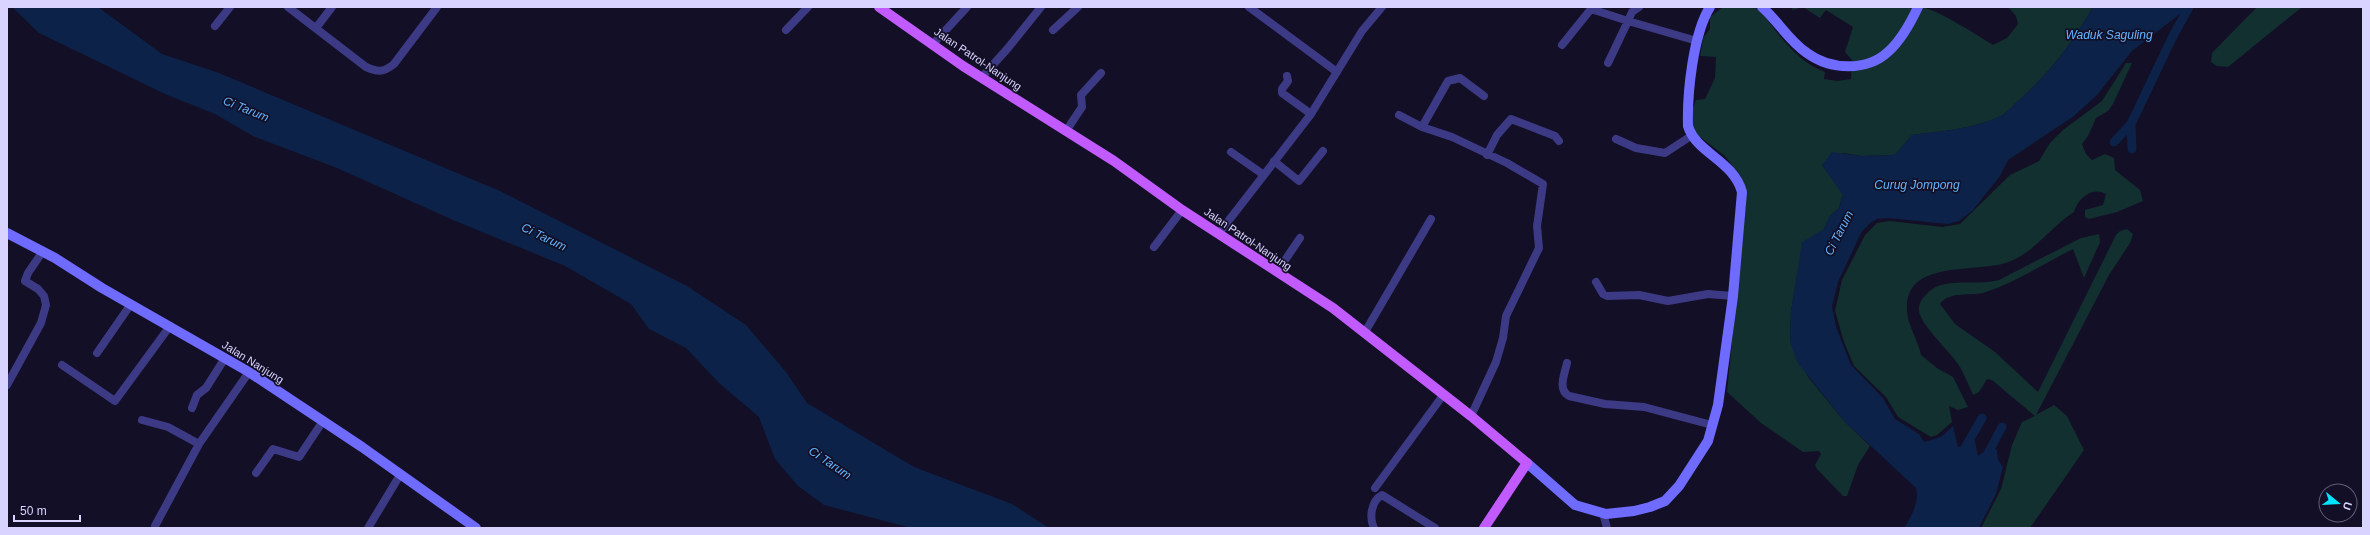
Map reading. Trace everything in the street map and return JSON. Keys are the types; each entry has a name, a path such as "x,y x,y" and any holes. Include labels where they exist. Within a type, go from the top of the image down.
{"main road":[{"name":"Jalan Patrol-Nanjung","path":"880,7 933,44 1066,131 1365,332 1444,394 1527,463"},
{"path":"1484,528 1527,463"}],"street":[{"path":"214,26 230,7"},
{"path":"288,7 366,67 377,72 387,70 394,64 437,7"},
{"path":"316,28 332,7"},
{"path":"786,30 808,7"},
{"path":"933,44 968,7"},
{"path":"982,76 1008,48 1041,7"},
{"path":"1053,30 1078,7"},
{"path":"1249,7 1337,72"},
{"path":"1219,233 1311,114 1362,31 1382,7"},
{"path":"1608,63 1632,12 1639,7"},
{"path":"1527,463 1575,505 1603,513 1634,511 1650,507 1673,494 1708,441 1718,405 1733,296 1741,206 1740,187 1733,172 1691,136 1688,115 1697,41 1705,14 1710,7"},
{"path":"1762,7 1807,53 1835,65 1848,67 1875,59 1889,51 1907,27 1918,7"},
{"path":"1562,45 1591,8 1628,21 1697,41"},
{"path":"1066,131 1082,107 1081,95 1101,73"},
{"path":"1287,76 1288,82 1282,89 1282,93 1311,114"},
{"path":"1422,127 1448,81 1460,78 1484,96"},
{"path":"1400,114 1422,127 1452,137 1486,155 1527,173 1542,182 1544,186 1537,226 1538,248 1506,316 1503,338 1496,362 1471,416"},
{"path":"1486,155 1497,135 1511,118 1555,136 1559,141"},
{"path":"1616,139 1636,148 1665,153 1691,136"},
{"path":"1274,161 1299,182 1323,151"},
{"path":"1231,152 1264,175"},
{"path":"1154,247 1182,210"},
{"path":"1365,332 1431,219"},
{"name":"Jalan Nanjung","path":"7,233 43,252 249,372 323,421 400,475 446,504 476,528"},
{"path":"1277,272 1300,238"},
{"path":"7,384 44,315 44,296 38,289 25,281 28,273 43,252"},
{"path":"1596,282 1603,294 1607,296 1639,295 1668,301 1708,294 1733,296"},
{"path":"97,353 131,304"},
{"path":"62,365 115,402 170,326"},
{"path":"192,408 197,395 206,388 225,358"},
{"path":"1567,363 1562,388 1565,394 1569,396 1605,404 1644,407 1712,425"},
{"path":"155,526 199,444 249,372"},
{"path":"1375,488 1444,394"},
{"path":"142,420 168,427 199,444"},
{"path":"256,473 273,450 298,458 323,421"},
{"path":"368,528 400,475"},
{"path":"1374,528 1371,521 1374,503 1376,499 1382,495 1435,528"},
{"path":"1603,513 1607,528"}],"green space":[{"path":"1723,7 1752,7 1760,10 1781,38 1797,54 1815,67 1825,72 1824,79 1838,81 1851,79 1852,60 1845,52 1853,27 1826,10 1820,18 1803,7 1926,7 1927,9 1949,19 1993,45 2007,38 2018,24 2016,16 2008,7 2093,7 2068,46 2049,70 2028,92 2001,116 1968,127 1912,135 1895,155 1862,156 1843,153 1822,165 1843,194 1839,208 1830,216 1824,229 1810,240 1798,270 1791,311 1790,341 1808,377 1844,421 1870,446 1858,465 1847,496 1843,496 1817,469 1815,465 1821,454 1819,451 1803,452 1761,423 1727,392 1746,201 1740,176 1725,156 1691,130 1690,116 1696,100 1705,99 1715,78 1716,57 1700,56 1703,38 1710,29 1710,17"},
{"path":"1791,7 1803,7 1793,10"},
{"path":"2257,7 2302,7 2228,67 2217,66 2211,62 2212,53"},
{"path":"2126,63 2132,63 2113,104 2108,111 2096,118 2088,136 2082,144 2086,154 2092,160 2105,154 2114,158 2115,170 2140,190 2143,201 2117,212 2089,219 2085,217 2085,210 2103,205 2106,194 2096,191 2091,192 2082,198 2074,212 2020,257 1997,265 1946,271 1930,275 1917,282 1909,294 1907,311 1908,317 1921,355 1937,368 1953,377 1968,407 1958,410 1949,406 1952,422 1937,435 1931,437 1898,417 1886,397 1854,366 1844,342 1835,311 1842,280 1865,235 1877,223 1890,221 1942,227 1960,224 2010,175 2039,161 2050,143 2063,130 2102,101"},
{"path":"2127,229 2133,234 2130,243 2109,275 2036,415 2054,405 2067,416 2084,450 2030,528 1981,528 2001,489 2012,445 2022,422 2035,416 1992,380 1987,379 1979,392 1973,395 1956,361 1925,324 1919,311 1920,303 1933,288 1937,286 1955,283 1999,280 2081,238 2099,234 2100,242 2084,278 2073,249 1997,288 1980,293 1955,295 1944,300 1940,304 1955,324 1995,352 2038,392 2116,235 2120,231"}],"water":[{"name":"Ci Tarum","path":"12,7 98,7 162,54 219,73 500,191 687,286 746,325 786,372 807,403 914,467 1012,504 1049,528 911,528 824,505 798,486 775,459 759,417 719,383 686,348 649,329 631,304 565,266 453,220 337,168 253,136 215,114 165,94 39,33"},
{"path":"2093,7 2189,7 2132,51 2097,95 2074,116 2008,160 2000,176 1973,210 1959,221 1948,224 1888,218 1877,219 1870,223 1861,233 1838,282 1832,306 1836,327 1851,365 1883,398 1895,419 1919,434 1924,442 1941,437 1953,426 1958,447 1963,446 1968,437 1975,441 1978,456 1990,447 1997,450 1998,460 2003,467 1996,494 1979,528 1904,528 1916,503 1916,488 1844,421 1797,362 1790,341 1791,311 1802,242 1824,229 1829,217 1839,208 1843,195 1822,165 1832,152 1862,156 1895,155 1912,135 1968,127 2001,116 2028,92 2049,70 2068,46"}],"waterway":[{"path":"2114,142 2131,124 2172,38 2189,7"},
{"path":"2131,124 2132,149"},
{"path":"1965,448 1982,418"},
{"path":"1986,457 2002,427"}],"water label":[{"name":"Waduk Saguling","path":"2109,35"},
{"name":"Curug Jompong","path":"1917,185"}]}
